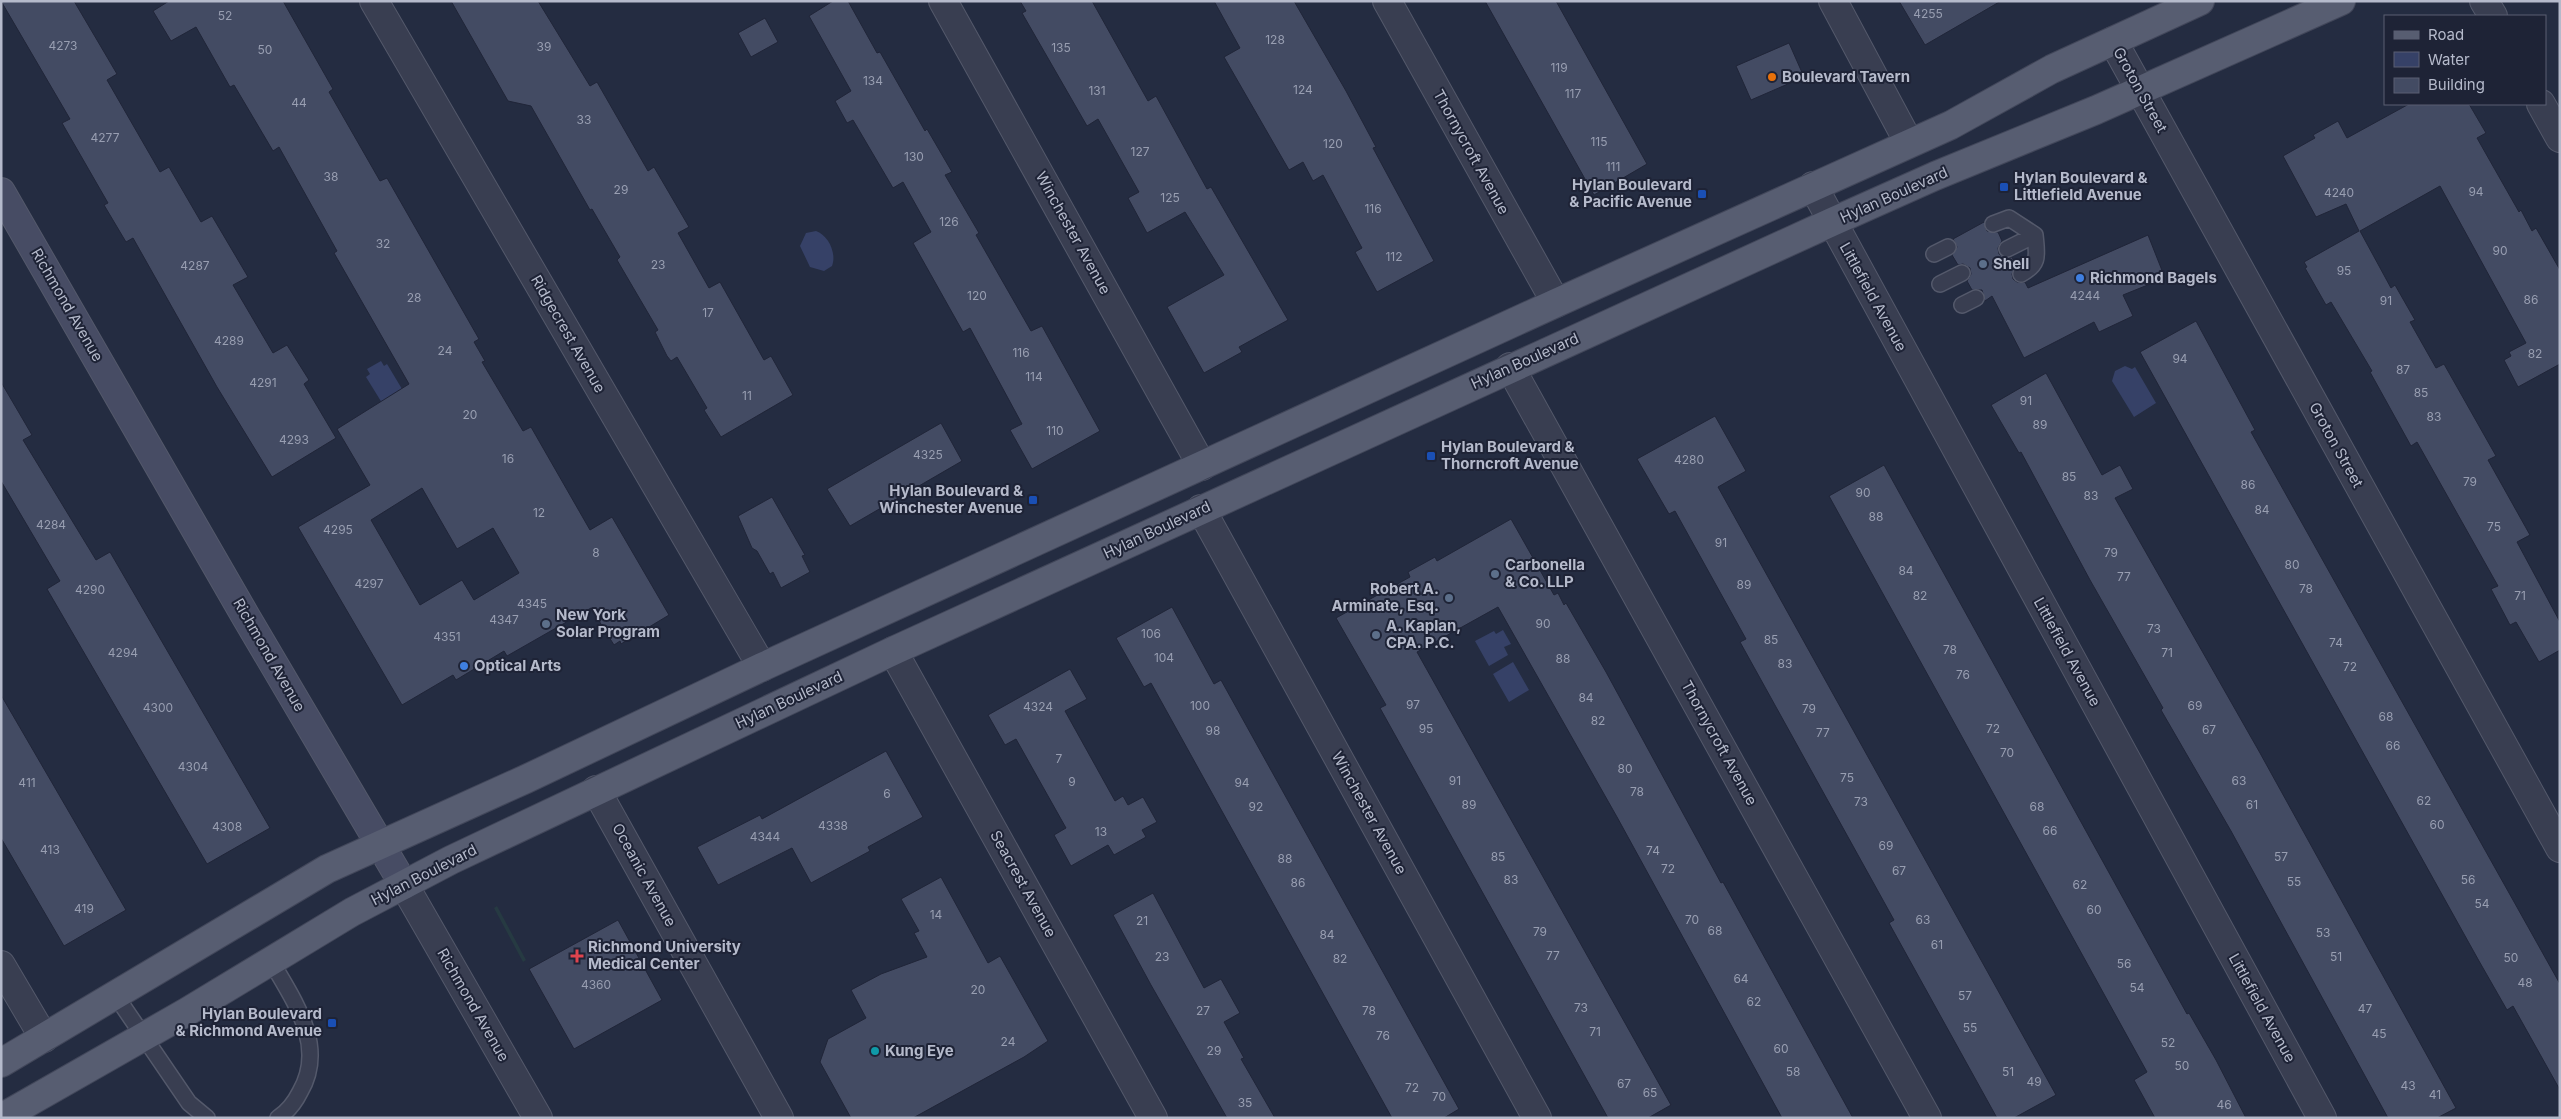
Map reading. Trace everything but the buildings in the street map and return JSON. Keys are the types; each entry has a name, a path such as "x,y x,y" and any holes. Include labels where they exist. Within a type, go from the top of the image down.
{"main road":[{"path":"1,1063 116,996 327,868 526,779 762,667 1556,303 1951,125 2052,69 2200,1"},
{"name":"Hylan Boulevard","path":"1,1118 144,1037 352,912 596,790 1510,367 1935,176 2141,91 2341,1"},
{"name":"Richmond Avenue","path":"1,192 404,885"}],"street":[{"name":"Ridgecrest Avenue","path":"374,1 762,667"},
{"name":"Winchester Avenue","path":"943,1 1202,466"},
{"name":"Thornycroft Avenue","path":"1387,1 1556,303"},
{"path":"1833,1 1909,144"},
{"path":"2484,1 2492,15"},
{"name":"Groton Street","path":"2113,41 2560,848"},
{"path":"2542,105 2560,138"},
{"name":"Littlefield Avenue","path":"1814,186 2322,1118"},
{"name":"Thornycroft Avenue","path":"1510,367 1927,1118"},
{"name":"Winchester Avenue","path":"1201,509 1537,1118"},
{"name":"Seacrest Avenue","path":"893,651 1153,1118"},
{"name":"Oceanic Avenue","path":"596,790 779,1118"},
{"name":"Richmond Avenue","path":"404,885 538,1118"},
{"path":"1,965 44,1038"}],"lane":[{"path":"1993,224 2009,218 2035,235"},
{"path":"2007,249 2035,235"},
{"path":"2021,274 2031,269 2036,262 2035,235"},
{"path":"1940,284 1962,272"},
{"path":"1962,305 1976,298"},
{"path":"272,961 302,1016 307,1030 310,1050 309,1071 305,1084 291,1106 278,1118"},
{"path":"116,996 189,1104 207,1118"}],"shaded area":[{"path":"497,906 526,960 523,962 494,908"}],"water":[{"path":"816,231 828,240 832,250 832,266 824,271 810,267 800,246 806,233"},
{"path":"381,361 384,366 387,364 408,399 387,411 366,377 370,374 367,369"},
{"path":"2125,366 2132,369 2135,367 2156,403 2134,417 2112,381 2115,371"},
{"path":"1503,630 1511,644 1504,647 1508,655 1489,666 1475,641 1494,631 1496,634"},
{"path":"1513,662 1529,690 1509,702 1493,674"}],"place":[{"name":"Boulevard Tavern","path":"1772,77"},
{"name":"Hylan Boulevard & Littlefield Avenue","path":"2004,187"},
{"name":"Hylan Boulevard & Pacific Avenue","path":"1702,194"},
{"name":"Shell","path":"1983,264"},
{"name":"Richmond Bagels","path":"2080,278"},
{"name":"Hylan Boulevard & Thorncroft Avenue","path":"1431,456"},
{"name":"Hylan Boulevard & Winchester Avenue","path":"1033,500"},
{"name":"Carbonella & Co. LLP","path":"1495,574"},
{"name":"Robert A. Arminate, Esq.","path":"1449,598"},
{"name":"New York Solar Program","path":"546,624"},
{"name":"A. Kaplan, CPA. P.C.","path":"1376,635"},
{"name":"Optical Arts","path":"464,666"},
{"name":"Richmond University Medical Center","path":"577,956"},
{"name":"Hylan Boulevard & Richmond Avenue","path":"332,1023"},
{"name":"Kung Eye","path":"875,1051"}]}
